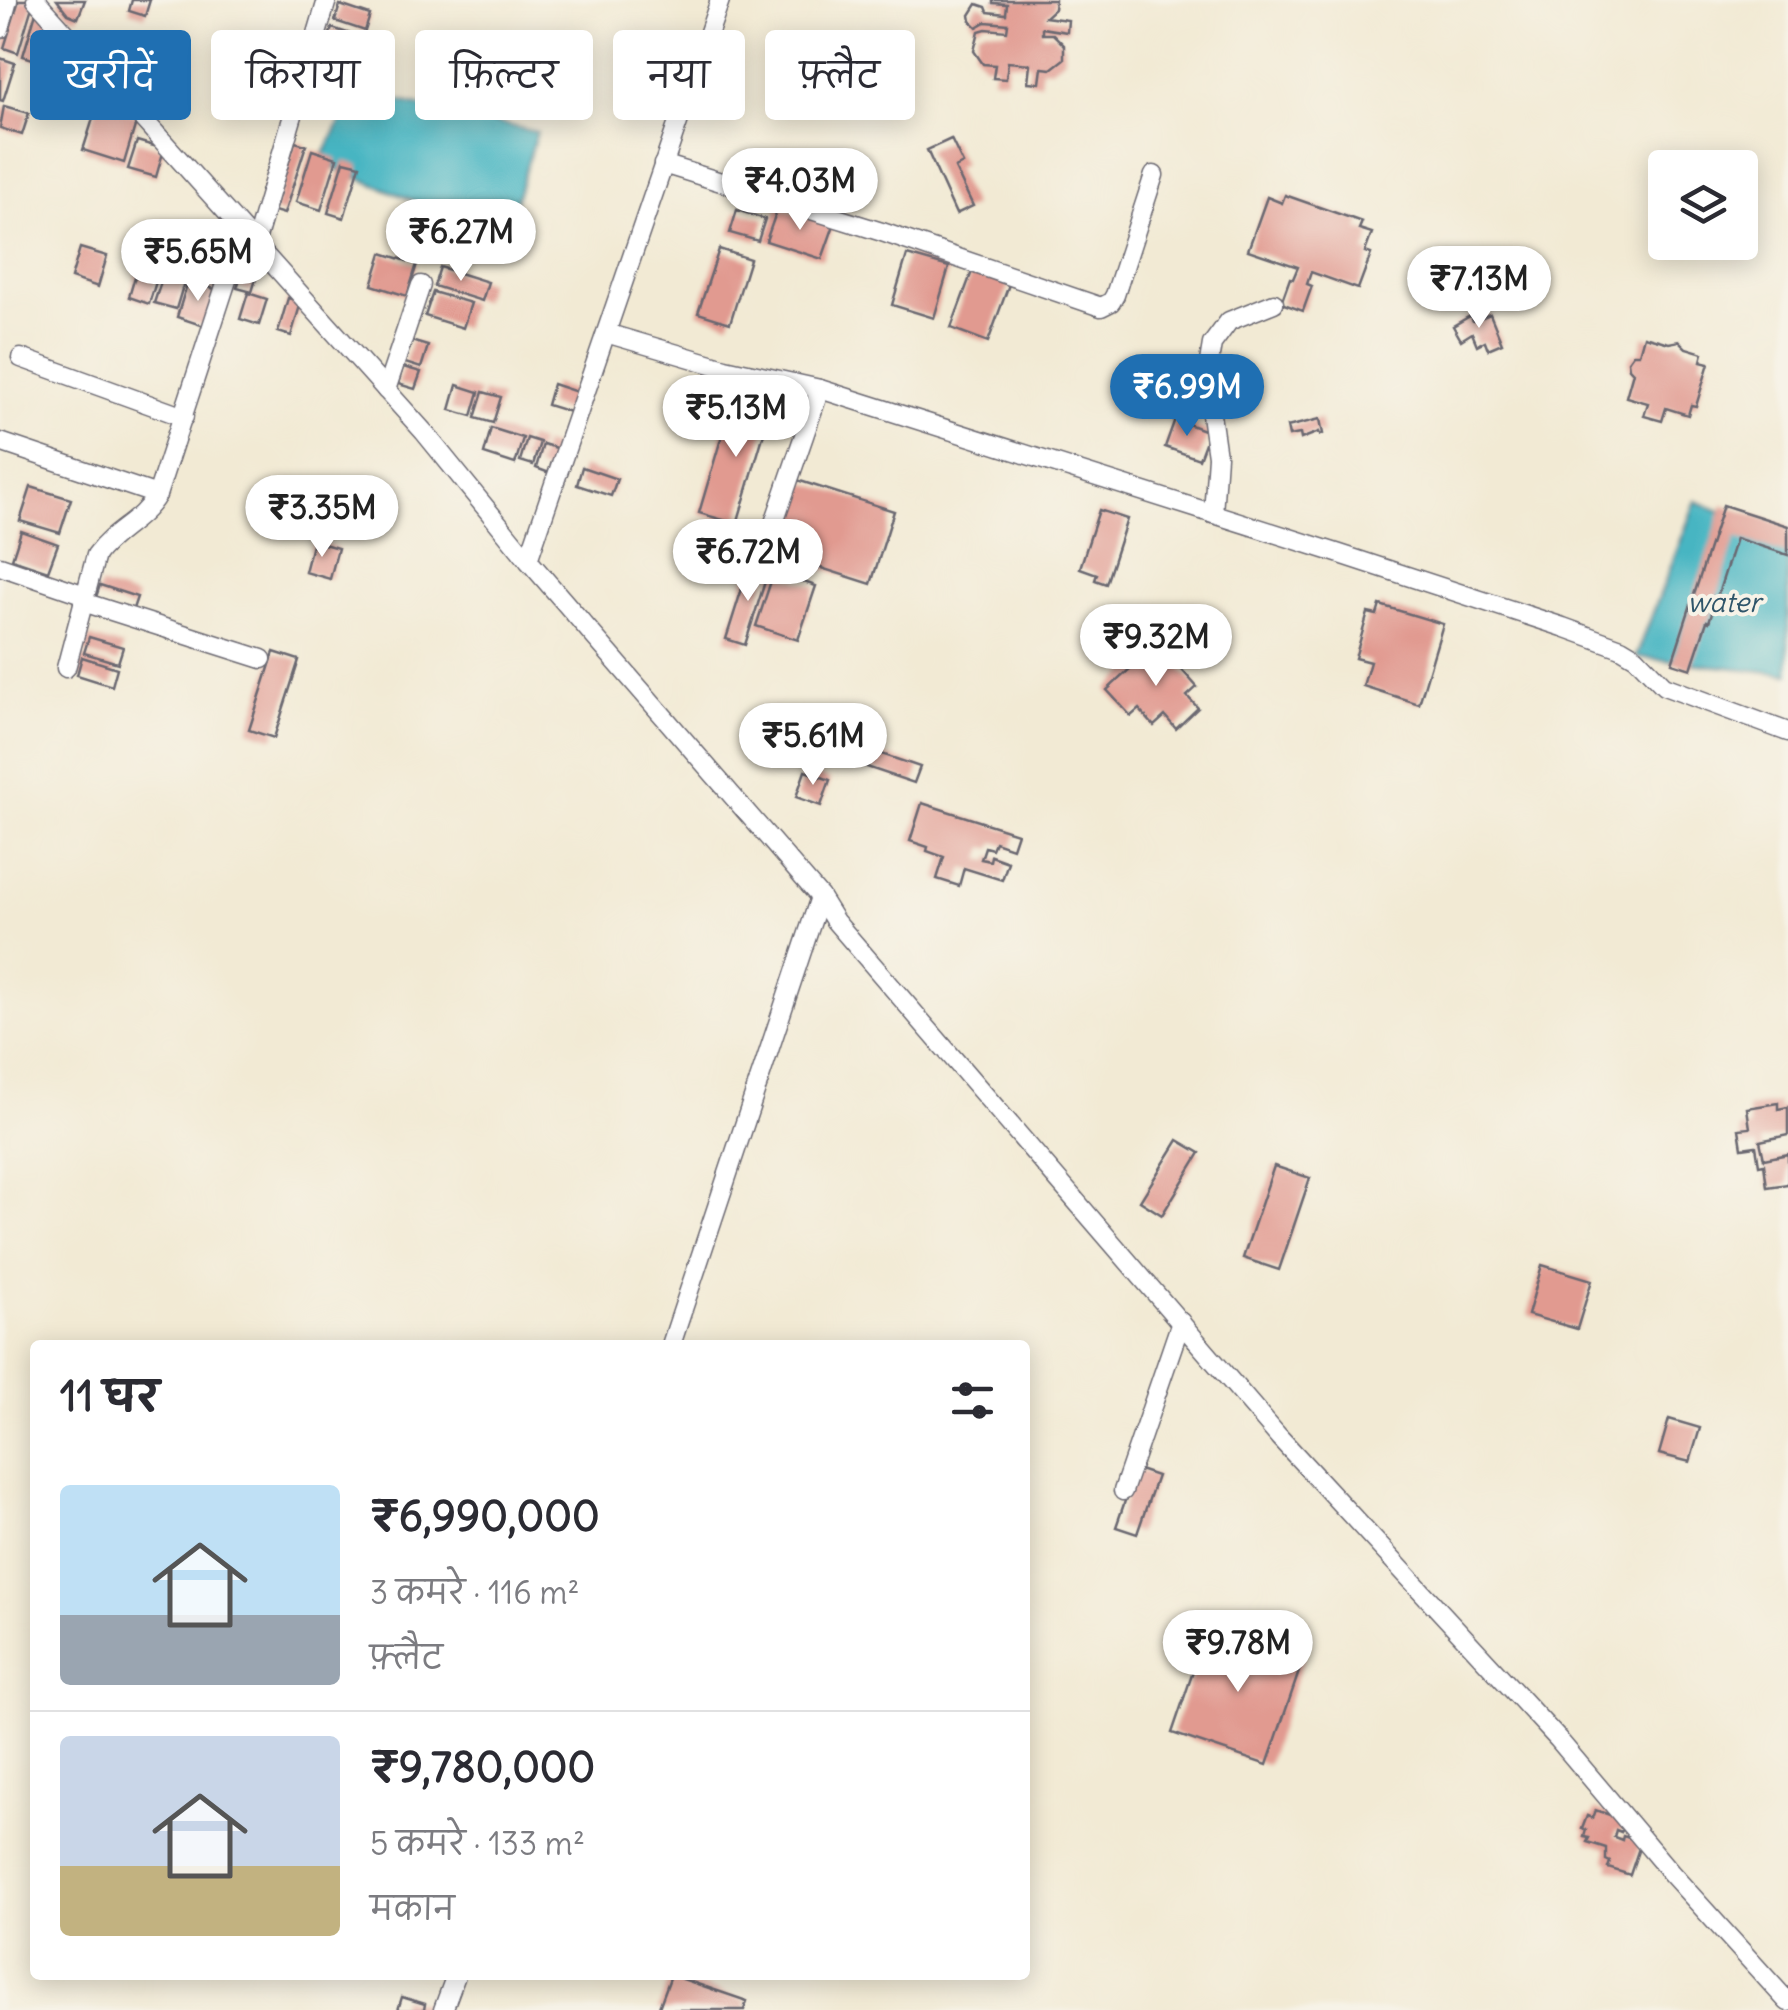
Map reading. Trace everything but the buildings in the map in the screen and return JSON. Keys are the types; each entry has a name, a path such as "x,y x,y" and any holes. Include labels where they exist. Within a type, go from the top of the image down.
{"street":[{"path":"0,29 8,0"},
{"path":"36,0 424,432 528,560 1280,1437 1558,1739 1788,2002"},
{"path":"66,668 96,554 144,514 157,495 250,237 327,0"},
{"path":"528,560 720,0"},
{"path":"664,164 882,232 1101,308 1115,295 1154,175"},
{"path":"386,390 422,285"},
{"path":"1214,514 1217,456 1206,380 1212,344 1229,321 1274,302"},
{"path":"606,333 725,368 820,390 1608,643 1636,658 1664,686 1788,732"},
{"path":"20,358 184,417"},
{"path":"763,556 820,390"},
{"path":"0,442 157,495"},
{"path":"0,566 262,660"},
{"path":"673,1340 820,897"},
{"path":"1123,1492 1180,1322"},
{"path":"443,2010 454,1980"}],"water":[{"path":"395,100 415,104 415,120 484,120 537,132 504,238 320,162 341,120 395,120"},
{"name":"water","path":"1696,501 1788,539 1788,674 1636,657"}]}
